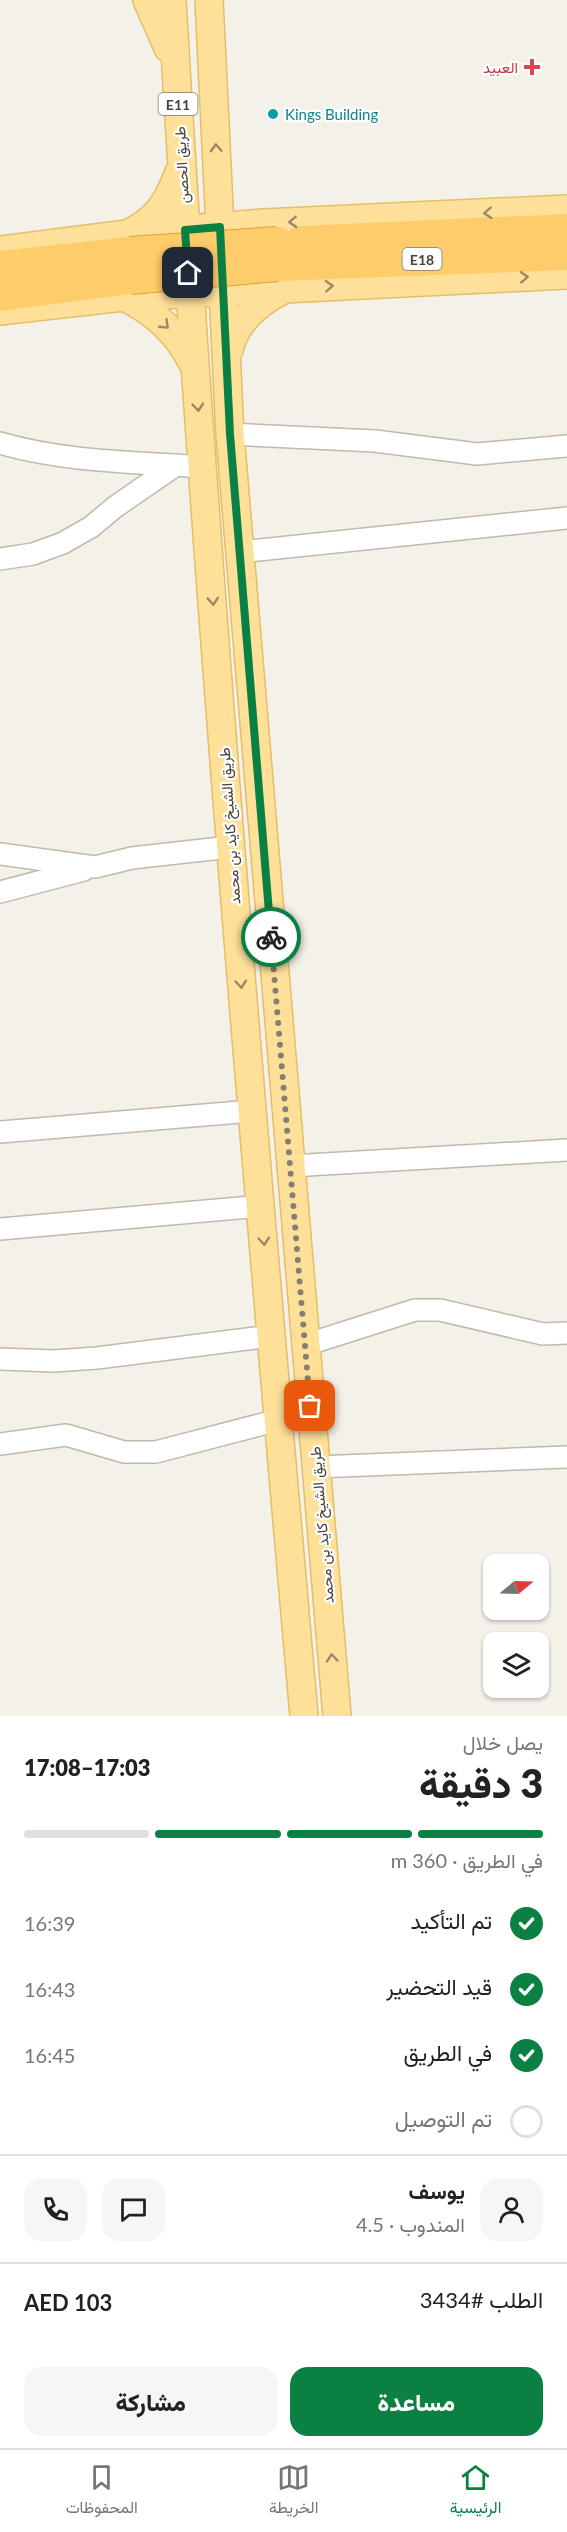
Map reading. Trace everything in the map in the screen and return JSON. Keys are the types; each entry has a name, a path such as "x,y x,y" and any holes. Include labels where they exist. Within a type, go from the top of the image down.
{"highway":[{"name":"E18","path":"0,267 128,265 567,230"},
{"name":"E18","path":"276,255 567,254"},
{"name":"E18","path":"0,295 128,265"}],"main road":[{"path":"147,0 175,65"},
{"name":"طريق الحصن","path":"172,0 189,294"},
{"name":"E11","path":"209,0 223,293"},
{"path":"210,37 224,0"},
{"path":"181,165 170,197 143,226 128,265 141,306 165,324 185,348 194,366"},
{"path":"218,177 225,193 276,255"},
{"path":"0,250 128,265 189,294 223,293 276,255 567,209"},
{"path":"0,311 128,265 185,230 220,227 276,255 567,275"},
{"path":"227,357 231,342 246,315 258,304 276,255"},
{"name":"طريق الشيخ كايد بن محمد","path":"223,293 230,434 337,1716"},
{"name":"طريق الشيخ كايد بن محمد","path":"189,294 230,847 304,1716"},
{"path":"268,1285 300,1281"}],"street":[{"path":"230,434 375,441 477,454 567,446"},
{"path":"0,443 50,454 203,467"},
{"path":"0,559 33,554 63,543 91,527 115,507 176,465"},
{"path":"240,552 567,518"},
{"path":"0,892 132,858 230,847"},
{"path":"0,854 95,867"},
{"path":"0,1132 252,1111"},
{"path":"290,1166 567,1150"},
{"path":"0,1229 261,1206"},
{"path":"305,1346 415,1310 440,1310 543,1334 567,1333"},
{"path":"0,1359 54,1361 97,1358 271,1336"},
{"path":"0,1444 66,1435 114,1450 137,1454 156,1452 278,1420"},
{"path":"316,1467 567,1457"}],"way so far":[{"path":"271,937 310,1406"}],"place":[{"name":"العبيد","path":"532,67"},
{"name":"Kings Building","path":"273,114"}],"route":[{"path":"188,273 185,230 220,227 230,434 271,937"}]}
